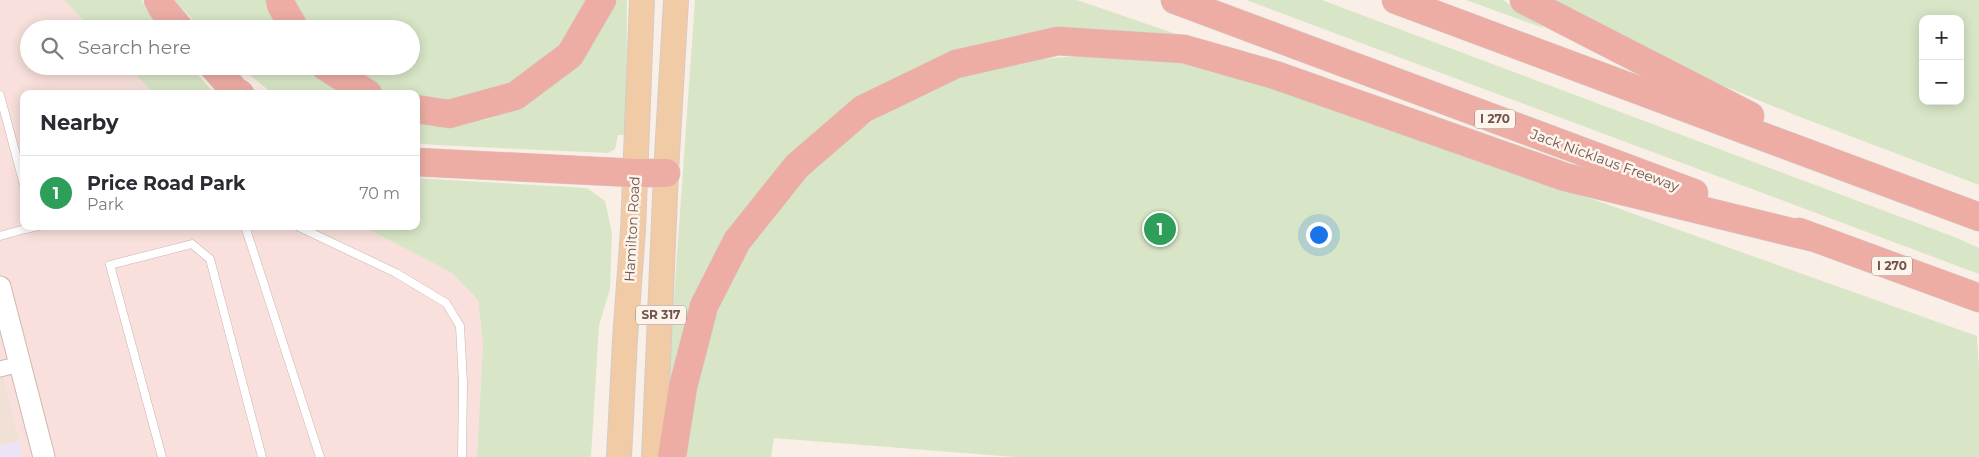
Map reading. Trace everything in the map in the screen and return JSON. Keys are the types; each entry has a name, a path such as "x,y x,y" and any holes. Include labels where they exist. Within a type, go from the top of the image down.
{"highway":[{"path":"158,0 172,20"},
{"path":"280,0 290,20"},
{"path":"420,110 449,114 515,96 570,55 602,0"},
{"name":"Jack Nicklaus Freeway","path":"1175,0 1974,297"},
{"path":"1396,0 1974,215"},
{"path":"1524,0 1761,122 1815,156"},
{"path":"672,457 683,387 704,306 737,241 797,166 864,110 956,64 1058,41 1192,52 1276,75 1565,176 1815,238"},
{"path":"222,75 236,90"},
{"path":"339,75 362,90"},
{"path":"420,162 666,173"}],"main road":[{"name":"Hamilton Road","path":"619,457 633,230 642,0"},
{"name":"SR 317","path":"654,457 666,173 676,0"},
{"path":"0,287 44,457"}],"street":[{"path":"0,369 20,364"}],"lane":[{"path":"0,95 20,171"},
{"path":"0,236 20,230"},
{"path":"246,230 320,457"},
{"path":"305,230 396,273 446,303 460,326 463,383 462,457"},
{"path":"162,457 110,265 192,244 210,259 262,457"}],"shaded area":[{"path":"0,0 64,0 83,20 20,20 20,75 136,75 150,90 20,90 20,230 370,230 452,273 478,300 483,344 477,457 23,457 0,363"},
{"path":"0,363 19,441 0,446"},
{"path":"19,441 23,457 0,457 0,446"}],"green space":[{"path":"64,0 141,0 154,20 83,20"},
{"path":"174,0 270,0 279,20 193,20"},
{"path":"291,0 594,0 570,40 510,92 420,103 420,90 373,90 350,75 420,75 420,20 299,20"},
{"path":"614,0 627,0 626,135 618,135 615,149 608,153 420,143 420,123 446,126 485,120 524,107 554,83"},
{"path":"695,0 1077,0 1185,37 982,48 773,183 676,383 668,383"},
{"path":"1246,0 1322,0 1957,238 1979,248 1979,274"},
{"path":"1466,0 1503,0 1546,29"},
{"path":"1546,0 1979,0 1979,185 1709,80"},
{"path":"1097,54 1196,63 1331,106 1977,336 1979,457 1014,457 774,438 771,457 682,457 702,355 724,294 756,236 794,186 846,138 910,97 957,77 1032,60"},
{"path":"136,75 198,75 211,90 150,90"},
{"path":"250,75 317,75 335,90 268,90"},
{"path":"420,178 587,188 605,201 612,233 610,289 599,325 591,457 477,457 483,344 478,300 452,273 370,230 420,230"}],"place":[{"name":"Price Road Park","path":"1160,229"}]}
